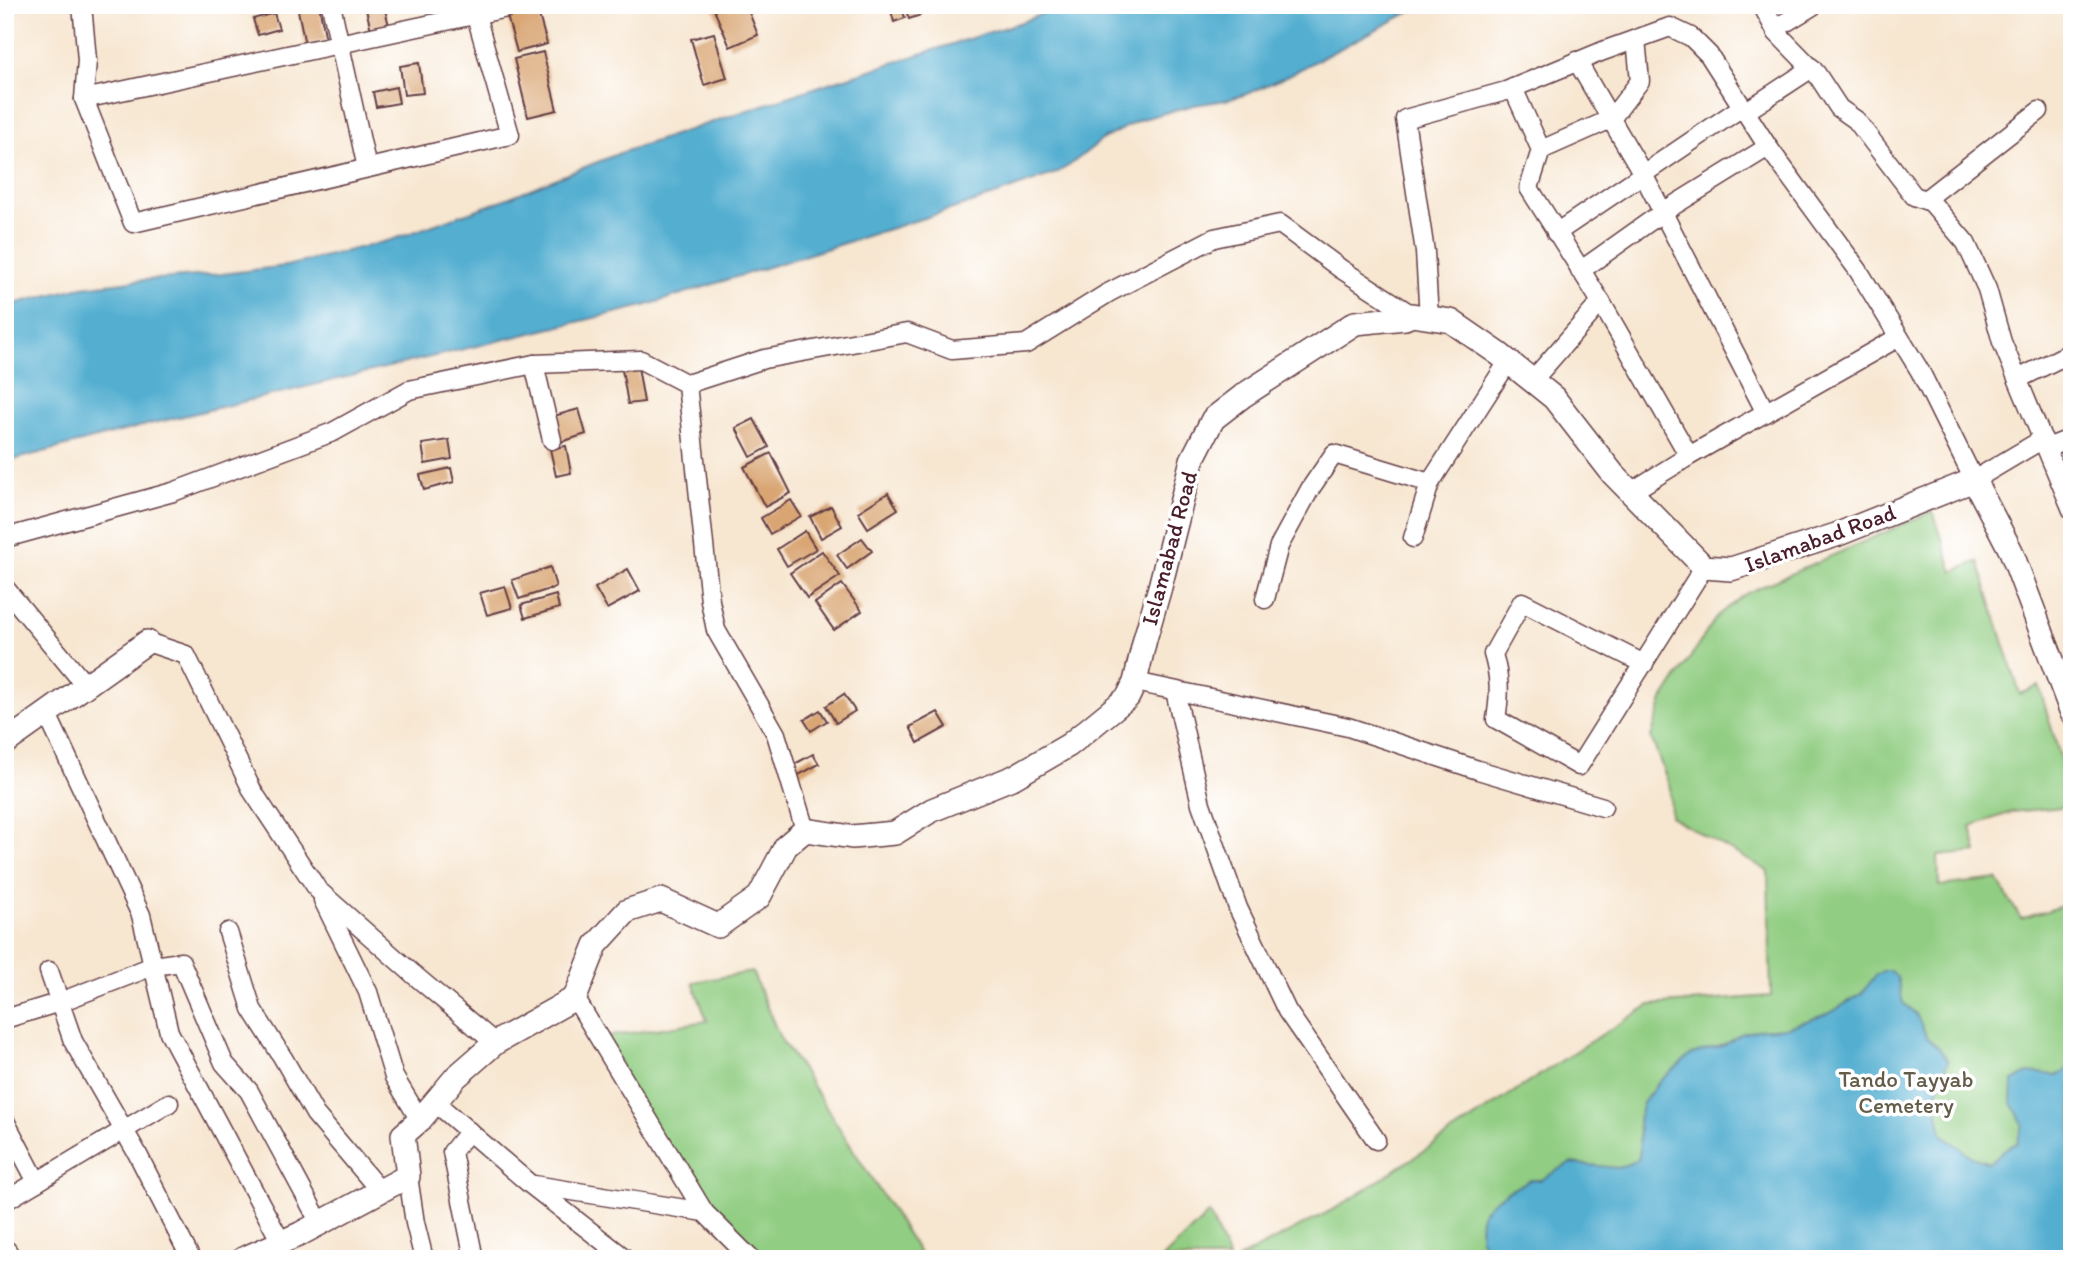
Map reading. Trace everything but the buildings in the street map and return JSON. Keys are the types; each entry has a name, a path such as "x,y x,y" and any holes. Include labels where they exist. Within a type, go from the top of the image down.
{"street":[{"path":"82,5 87,60 84,99 133,223 510,135 474,10"},
{"path":"331,5 367,168"},
{"path":"84,99 339,45 474,10 520,5"},
{"path":"1762,5 1775,29 1812,68 1839,108 1856,120 1914,196 1931,202 1966,243 1987,289 2002,342 2072,510"},
{"path":"1775,29 1814,5"},
{"path":"5,538 173,492 333,432 409,390 534,365 640,359 687,384 764,359 907,333 952,351 1026,344 1108,293 1214,238 1280,224 1341,269 1421,316 1425,253 1405,119 1513,88 1670,27 1691,37 1709,55 1768,147 1858,270 1920,372 2011,551 2070,702"},
{"path":"1541,150 1611,119 1640,81 1636,39"},
{"path":"1577,61 1643,174 1766,413"},
{"path":"1556,233 1643,174 1812,68"},
{"path":"1513,88 1541,150 1529,188 1601,302 1689,456"},
{"path":"1925,200 2039,111"},
{"path":"1580,271 1663,212 1768,147"},
{"path":"1532,381 1601,302"},
{"name":"Islamabad Road","path":"805,830 852,836 895,833 932,810 1014,777 1069,745 1128,697 1135,682 1192,460 1213,419 1244,394 1355,323 1421,316 1451,321 1553,398 1613,474 1704,567 1731,569 1836,535 1974,480"},
{"path":"1631,492 1689,456 1899,337"},
{"path":"2018,379 2072,352"},
{"path":"1413,538 1430,483 1508,362"},
{"path":"534,365 552,440"},
{"path":"424,1259 415,1223 403,1135 428,1111 456,1077 495,1043 575,998 596,945 627,911 661,900 718,926 759,897 786,846 805,830 776,734 716,630 710,601 687,384"},
{"path":"1974,480 2045,444 2072,438"},
{"path":"1265,599 1279,547 1310,489 1334,454 1430,483"},
{"path":"1644,664 1522,602 1493,654 1499,675 1500,696 1496,719 1579,766 1644,664 1704,567"},
{"path":"5,588 86,686"},
{"path":"5,743 147,642 186,655 253,792 318,890 368,992 394,1077 428,1111 469,1131 531,1185 626,1259"},
{"path":"1135,682 1348,727 1478,770 1603,807"},
{"path":"1175,691 1201,804 1238,908 1287,1011 1376,1140"},
{"path":"47,713 141,915 169,1032 281,1242"},
{"path":"318,890 495,1043"},
{"path":"228,932 252,1009 315,1114 380,1191"},
{"path":"5,1019 60,1002 153,966 181,962 224,1063 249,1091 320,1223"},
{"path":"49,971 73,1041 124,1129 191,1259"},
{"path":"575,998 704,1212 751,1259"},
{"path":"5,1201 169,1103"},
{"path":"5,1121 37,1182"},
{"path":"469,1131 452,1152 474,1259"},
{"path":"243,1259 320,1223 408,1176"},
{"path":"531,1185 704,1212"},
{"path":"5,1252 9,1259"}],"green space":[{"name":"Tando Tayyab Cemetery","path":"1933,511 1953,572 1978,561 2020,694 2039,686 2072,797 2072,806 2012,812 1971,826 1977,852 1938,856 1939,886 1997,879 2021,919 2062,906 2072,933 2072,1259 1238,1259 1340,1206 1650,1005 1771,996 1768,871 1671,817 1670,788 1651,737 1663,700 1717,616 1745,594"},
{"path":"752,972 780,1038 923,1259 752,1259 704,1212 599,1038 707,1021 693,982"},
{"path":"1209,1213 1229,1259 1162,1259"}],"water":[{"path":"1062,5 1423,5 1247,94 1139,120 1103,139 1056,173 978,201 644,306 150,424 5,462 5,306 82,287 286,266 391,240 495,203 620,153 1025,21"},
{"path":"1891,971 1897,977 1903,1003 1916,1014 1927,1037 1948,1061 1935,1098 1942,1134 1972,1157 1989,1163 2017,1143 2023,1124 2012,1103 2013,1081 2030,1073 2058,1075 2072,1062 2072,1259 1489,1259 1480,1236 1481,1214 1490,1204 1530,1180 1540,1180 1570,1163 1618,1168 1638,1160 1638,1119 1643,1103 1659,1082 1692,1054 1725,1045 1741,1034 1785,1028 1830,1013 1861,994 1876,975"}]}
